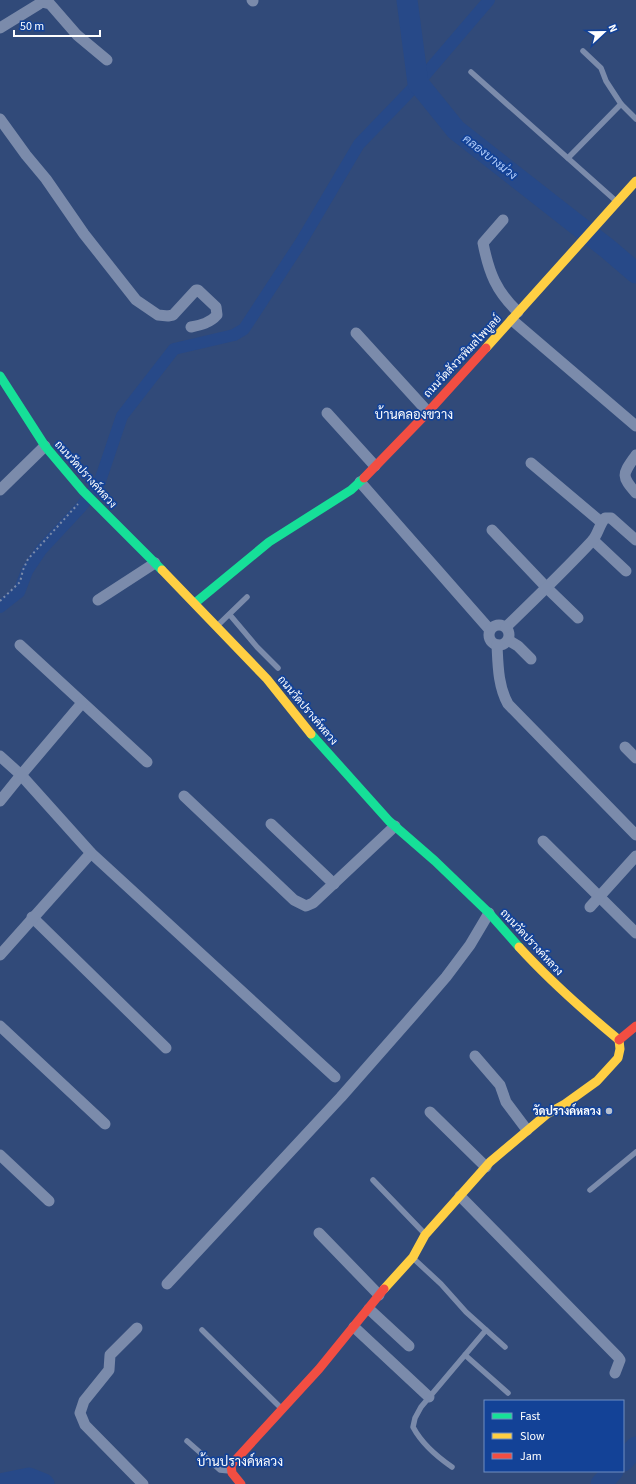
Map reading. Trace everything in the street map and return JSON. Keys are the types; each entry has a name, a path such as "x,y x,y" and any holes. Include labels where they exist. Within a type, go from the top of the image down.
{"street":[{"path":"0,28 37,2 50,4 77,35 107,60"},
{"path":"2,126 46,179 84,234 136,300 158,315 168,316 173,315 196,290 198,290 216,307 217,315 214,319 202,325 191,327"},
{"name":"ถนนวัดสังวรพิมลไพบูลย์","path":"196,603 269,542 351,490 360,482 428,412 636,181"},
{"path":"503,220 483,244 490,272 497,288 515,316 636,426"},
{"path":"356,333 428,412"},
{"name":"ถนนวัดปรางค์หลวง","path":"0,376 45,446 84,492 196,603 267,679 305,728 395,826 435,861 489,913 536,965 584,1011 619,1040"},
{"path":"327,413 375,466"},
{"path":"0,490 45,446"},
{"path":"636,455 625,471 627,483 636,493"},
{"path":"531,463 601,522"},
{"path":"360,482 490,630"},
{"path":"506,627 547,588 593,540 601,522 605,518 611,518 636,540"},
{"path":"492,530 547,588 578,618"},
{"path":"593,540 626,571"},
{"path":"98,600 155,563"},
{"path":"497,625 506,627 509,631 508,640 505,644 496,645 492,643 489,635 490,630 497,625"},
{"path":"508,640 518,646 531,659"},
{"path":"20,645 147,762"},
{"path":"496,645 498,674 508,704 636,835"},
{"path":"0,801 82,703"},
{"path":"625,747 636,758"},
{"path":"0,756 21,775 91,853 335,1077"},
{"path":"184,796 294,900 301,905 306,906 313,903 395,826"},
{"path":"271,824 334,884"},
{"path":"543,841 636,933"},
{"path":"0,955 32,917 91,853"},
{"path":"590,907 636,856"},
{"path":"167,1284 341,1098 414,1014 446,977 470,945 489,913"},
{"path":"32,917 166,1048"},
{"path":"0,1026 105,1124"},
{"path":"235,1480 231,1466 319,1370 379,1295 413,1257 426,1235 460,1196 486,1167 527,1130 547,1114 565,1104 597,1082 618,1058 620,1049 619,1040 636,1026"},
{"path":"475,1056 500,1085 506,1102 527,1130"},
{"path":"430,1112 486,1167"},
{"path":"0,1156 49,1201"},
{"path":"460,1196 618,1357 620,1363 615,1373"},
{"path":"319,1233 379,1295"},
{"path":"368,1309 409,1346"},
{"path":"354,1327 429,1397"},
{"path":"137,1328 110,1355 109,1370 84,1401 80,1413 85,1425 143,1484"}],"lane":[{"path":"583,51 601,68 606,81 622,104 636,119"},
{"path":"471,72 618,202"},
{"path":"568,158 622,104"},
{"path":"217,626 247,597"},
{"path":"230,615 257,648 278,668"},
{"path":"590,1190 636,1152"},
{"path":"373,1180 426,1235"},
{"path":"413,1257 441,1284 466,1312 505,1347"},
{"path":"202,1330 283,1410"},
{"path":"452,1467 438,1458 419,1439 413,1427 415,1418 429,1397 486,1330"},
{"path":"465,1356 508,1394"},
{"path":"187,1441 220,1470 235,1480"}],"path":[{"path":"0,601 20,582 28,559 83,499 78,495 84,492"}],"waterway":[{"name":"คลองบางม่วง","path":"407,0 418,83 456,130 608,249 636,273"},
{"path":"0,607 19,592 27,571 41,550 81,507 100,481 122,416 174,349 234,335 244,329 301,242 359,144 418,83 489,0"},
{"path":"624,1460 636,1447"},
{"path":"601,1484 612,1472"},
{"path":"0,1484 29,1478 44,1484"}],"traffic: fast":[{"path":"0,376 45,446 83,491 162,570"},
{"path":"195,603 269,542 351,490 364,478"},
{"path":"311,734 389,821 435,861 489,913 519,947"}],"traffic: slow":[{"path":"486,348 636,181"},
{"path":"162,570 267,679 311,734"},
{"path":"519,947 543,972 619,1040"},
{"path":"384,1289 413,1257 425,1235 490,1162 547,1114 565,1104 597,1081 618,1058 620,1049 619,1040"}],"traffic: jam":[{"path":"364,478 428,412 486,348"},
{"path":"619,1040 636,1026"},
{"path":"241,1484 232,1473 231,1465 319,1369 384,1289"}],"place":[{"name":"วัดปรางค์หลวง","path":"609,1111"}],"district":[{"name":"บ้านคลองขวาง","path":"414,414"},
{"name":"บ้านปรางค์หลวง","path":"240,1461"}]}
